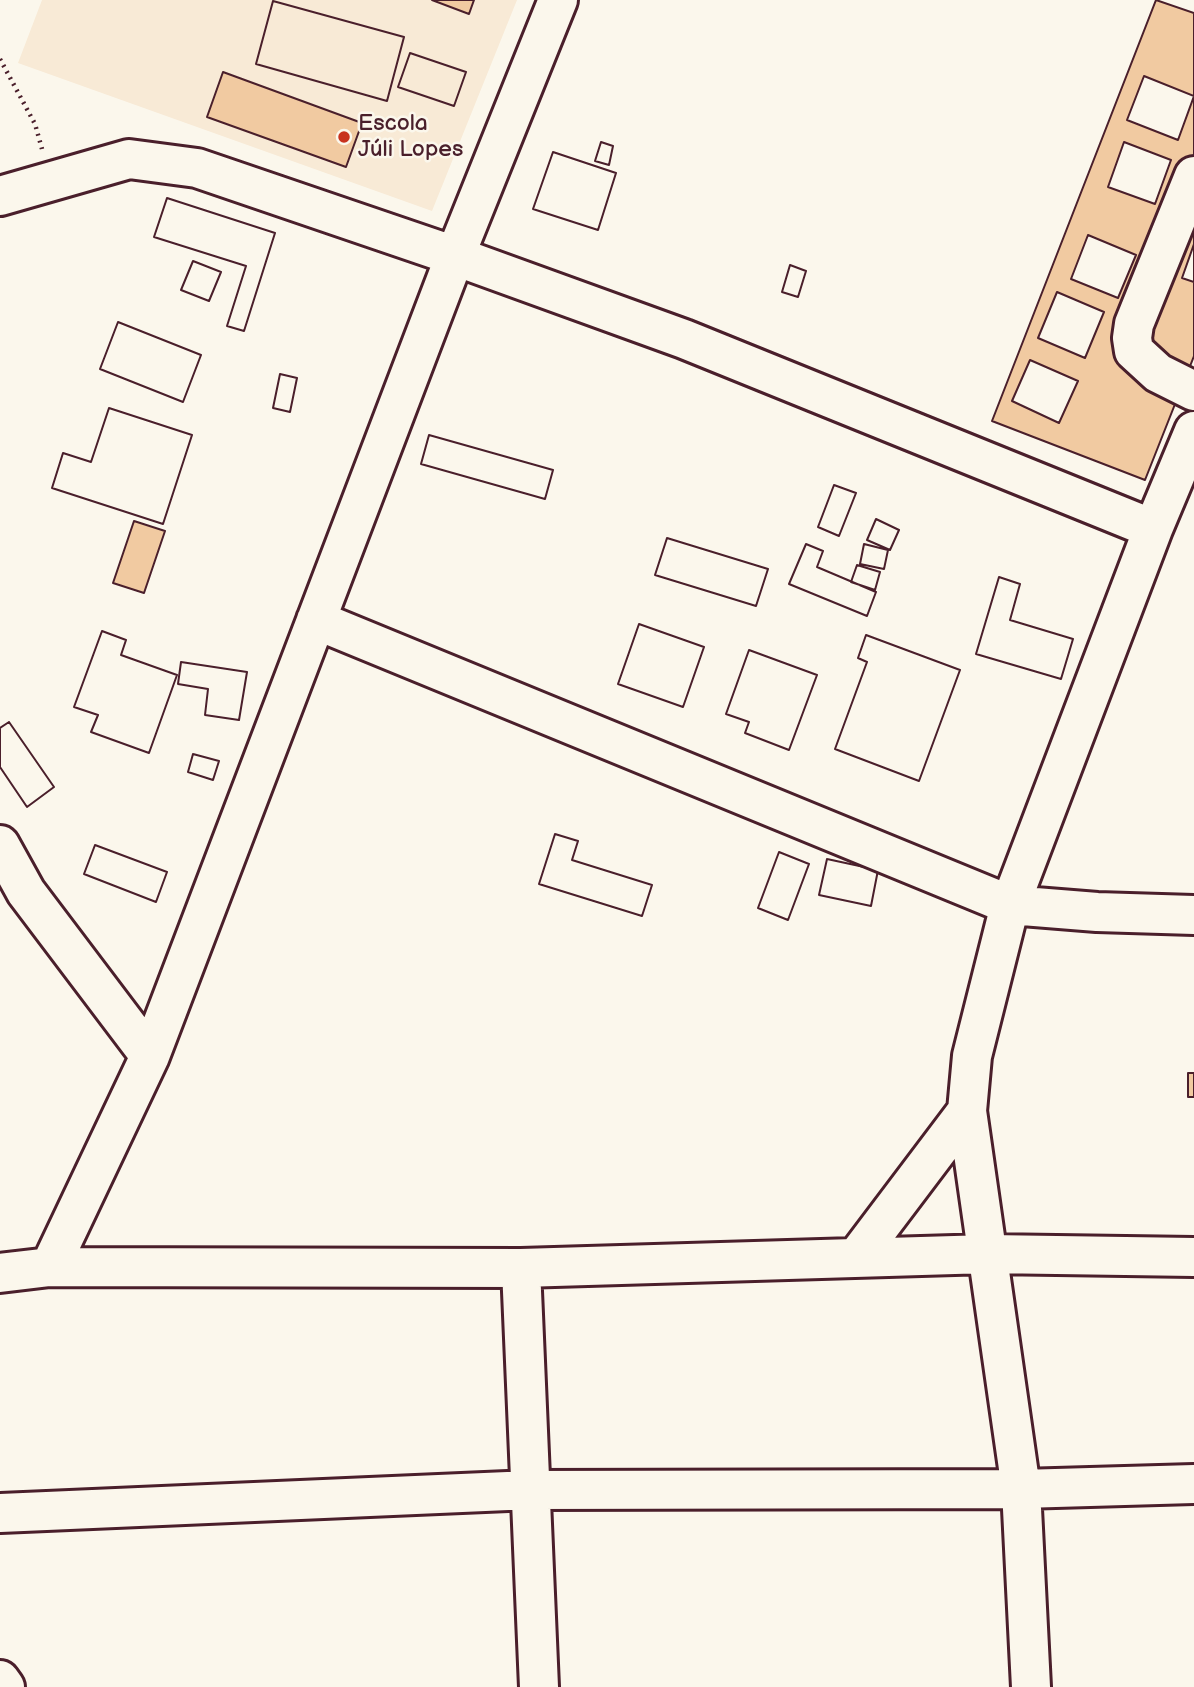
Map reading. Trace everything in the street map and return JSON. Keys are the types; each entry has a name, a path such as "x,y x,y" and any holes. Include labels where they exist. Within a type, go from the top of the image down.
{"street":[{"path":"50,1267 150,1056 455,256 558,0"},
{"path":"0,196 129,159 197,168 455,256 684,339 1153,529"},
{"path":"1194,176 1134,324 1132,338 1134,351 1158,373 1194,391"},
{"path":"1031,1687 1021,1489 967,1111 972,1056 1010,905 1153,529 1194,431"},
{"path":"316,620 1010,905 1097,912 1194,915"},
{"path":"0,845 26,892 150,1056"},
{"path":"856,1258 967,1111"},
{"path":"0,1273 50,1267 521,1268 988,1254 1194,1257"},
{"path":"521,1268 539,1687"},
{"path":"0,1513 531,1490 1021,1489 1194,1484"},
{"path":"0,1681 5,1687"}],"path":[{"path":"0,59 35,124 51,181"}],"shaded area":[{"name":"Escola Júli Lopes","path":"42,0 517,0 432,211 18,63"}],"building":[{"path":"432,0 474,0 469,14"},
{"path":"1156,0 1194,13 1194,356 1145,480 992,421"},
{"path":"273,1 404,37 387,101 256,64"},
{"path":"273,1 404,37 387,101 256,64"},
{"path":"410,53 466,72 454,106 398,87"},
{"path":"410,53 466,72 454,106 398,87"},
{"path":"223,72 362,123 346,167 207,117"},
{"path":"1144,76 1194,96 1178,140 1127,120"},
{"path":"601,142 613,146 609,165 595,161"},
{"path":"601,142 613,146 609,165 595,161"},
{"path":"1124,142 1171,160 1155,204 1108,187"},
{"path":"553,152 616,173 598,230 533,209"},
{"path":"553,152 616,173 598,230 533,209"},
{"path":"167,198 275,233 244,331 227,326 246,266 154,237"},
{"path":"167,198 275,233 244,331 227,326 246,266 154,237"},
{"path":"1088,235 1136,255 1118,298 1071,279"},
{"path":"1194,244 1194,282 1182,278"},
{"path":"193,261 221,272 209,301 181,290"},
{"path":"193,261 221,272 209,301 181,290"},
{"path":"790,265 806,271 798,297 782,292"},
{"path":"790,265 806,271 798,297 782,292"},
{"path":"1057,292 1104,312 1085,358 1038,338"},
{"path":"118,322 201,355 183,402 100,369"},
{"path":"118,322 201,355 183,402 100,369"},
{"path":"1030,360 1078,381 1059,423 1012,401"},
{"path":"280,374 297,378 290,412 273,408"},
{"path":"280,374 297,378 290,412 273,408"},
{"path":"109,408 192,435 163,524 52,488 63,453 91,462"},
{"path":"109,408 192,435 163,524 52,488 63,453 91,462"},
{"path":"429,435 553,470 545,499 421,464"},
{"path":"429,435 553,470 545,499 421,464"},
{"path":"834,485 856,493 839,536 818,527"},
{"path":"834,485 856,493 839,536 818,527"},
{"path":"876,519 899,530 890,550 867,540"},
{"path":"876,519 899,530 890,550 867,540"},
{"path":"134,521 165,531 144,593 113,583"},
{"path":"667,538 768,569 756,606 655,575"},
{"path":"667,538 768,569 756,606 655,575"},
{"path":"806,544 823,551 817,567 876,592 867,616 789,584"},
{"path":"806,544 823,551 817,567 876,592 867,616 789,584"},
{"path":"864,544 888,550 884,569 860,564"},
{"path":"864,544 888,550 884,569 860,564"},
{"path":"857,565 880,572 875,590 851,582"},
{"path":"857,565 880,572 875,590 851,582"},
{"path":"999,577 1020,584 1010,620 1073,639 1061,679 976,654"},
{"path":"999,577 1020,584 1010,620 1073,639 1061,679 976,654"},
{"path":"639,624 704,647 683,707 618,684"},
{"path":"639,624 704,647 683,707 618,684"},
{"path":"102,631 126,640 121,655 177,675 149,753 91,732 98,715 74,707"},
{"path":"102,631 126,640 121,655 177,675 149,753 91,732 98,715 74,707"},
{"path":"866,635 960,670 919,781 835,749 867,662 858,658"},
{"path":"866,635 960,670 919,781 835,749 867,662 858,658"},
{"path":"749,650 817,675 789,750 745,733 749,722 726,714"},
{"path":"749,650 817,675 789,750 745,733 749,722 726,714"},
{"path":"181,662 247,672 239,720 205,715 208,689 178,684"},
{"path":"181,662 247,672 239,720 205,715 208,689 178,684"},
{"path":"9,722 54,787 27,807 0,767 0,728"},
{"path":"9,722 54,787 27,807 0,767 0,728"},
{"path":"193,754 219,761 213,780 188,772"},
{"path":"193,754 219,761 213,780 188,772"},
{"path":"555,834 578,841 572,860 652,885 642,916 539,884"},
{"path":"555,834 578,841 572,860 652,885 642,916 539,884"},
{"path":"95,845 167,872 156,902 84,874"},
{"path":"95,845 167,872 156,902 84,874"},
{"path":"779,852 809,864 788,920 758,908"},
{"path":"779,852 809,864 788,920 758,908"},
{"path":"827,859 878,870 871,906 819,895"},
{"path":"827,859 878,870 871,906 819,895"},
{"path":"1188,1073 1194,1073 1194,1097 1188,1097"}],"place":[{"name":"Escola Júli Lopes","path":"344,137"}]}
